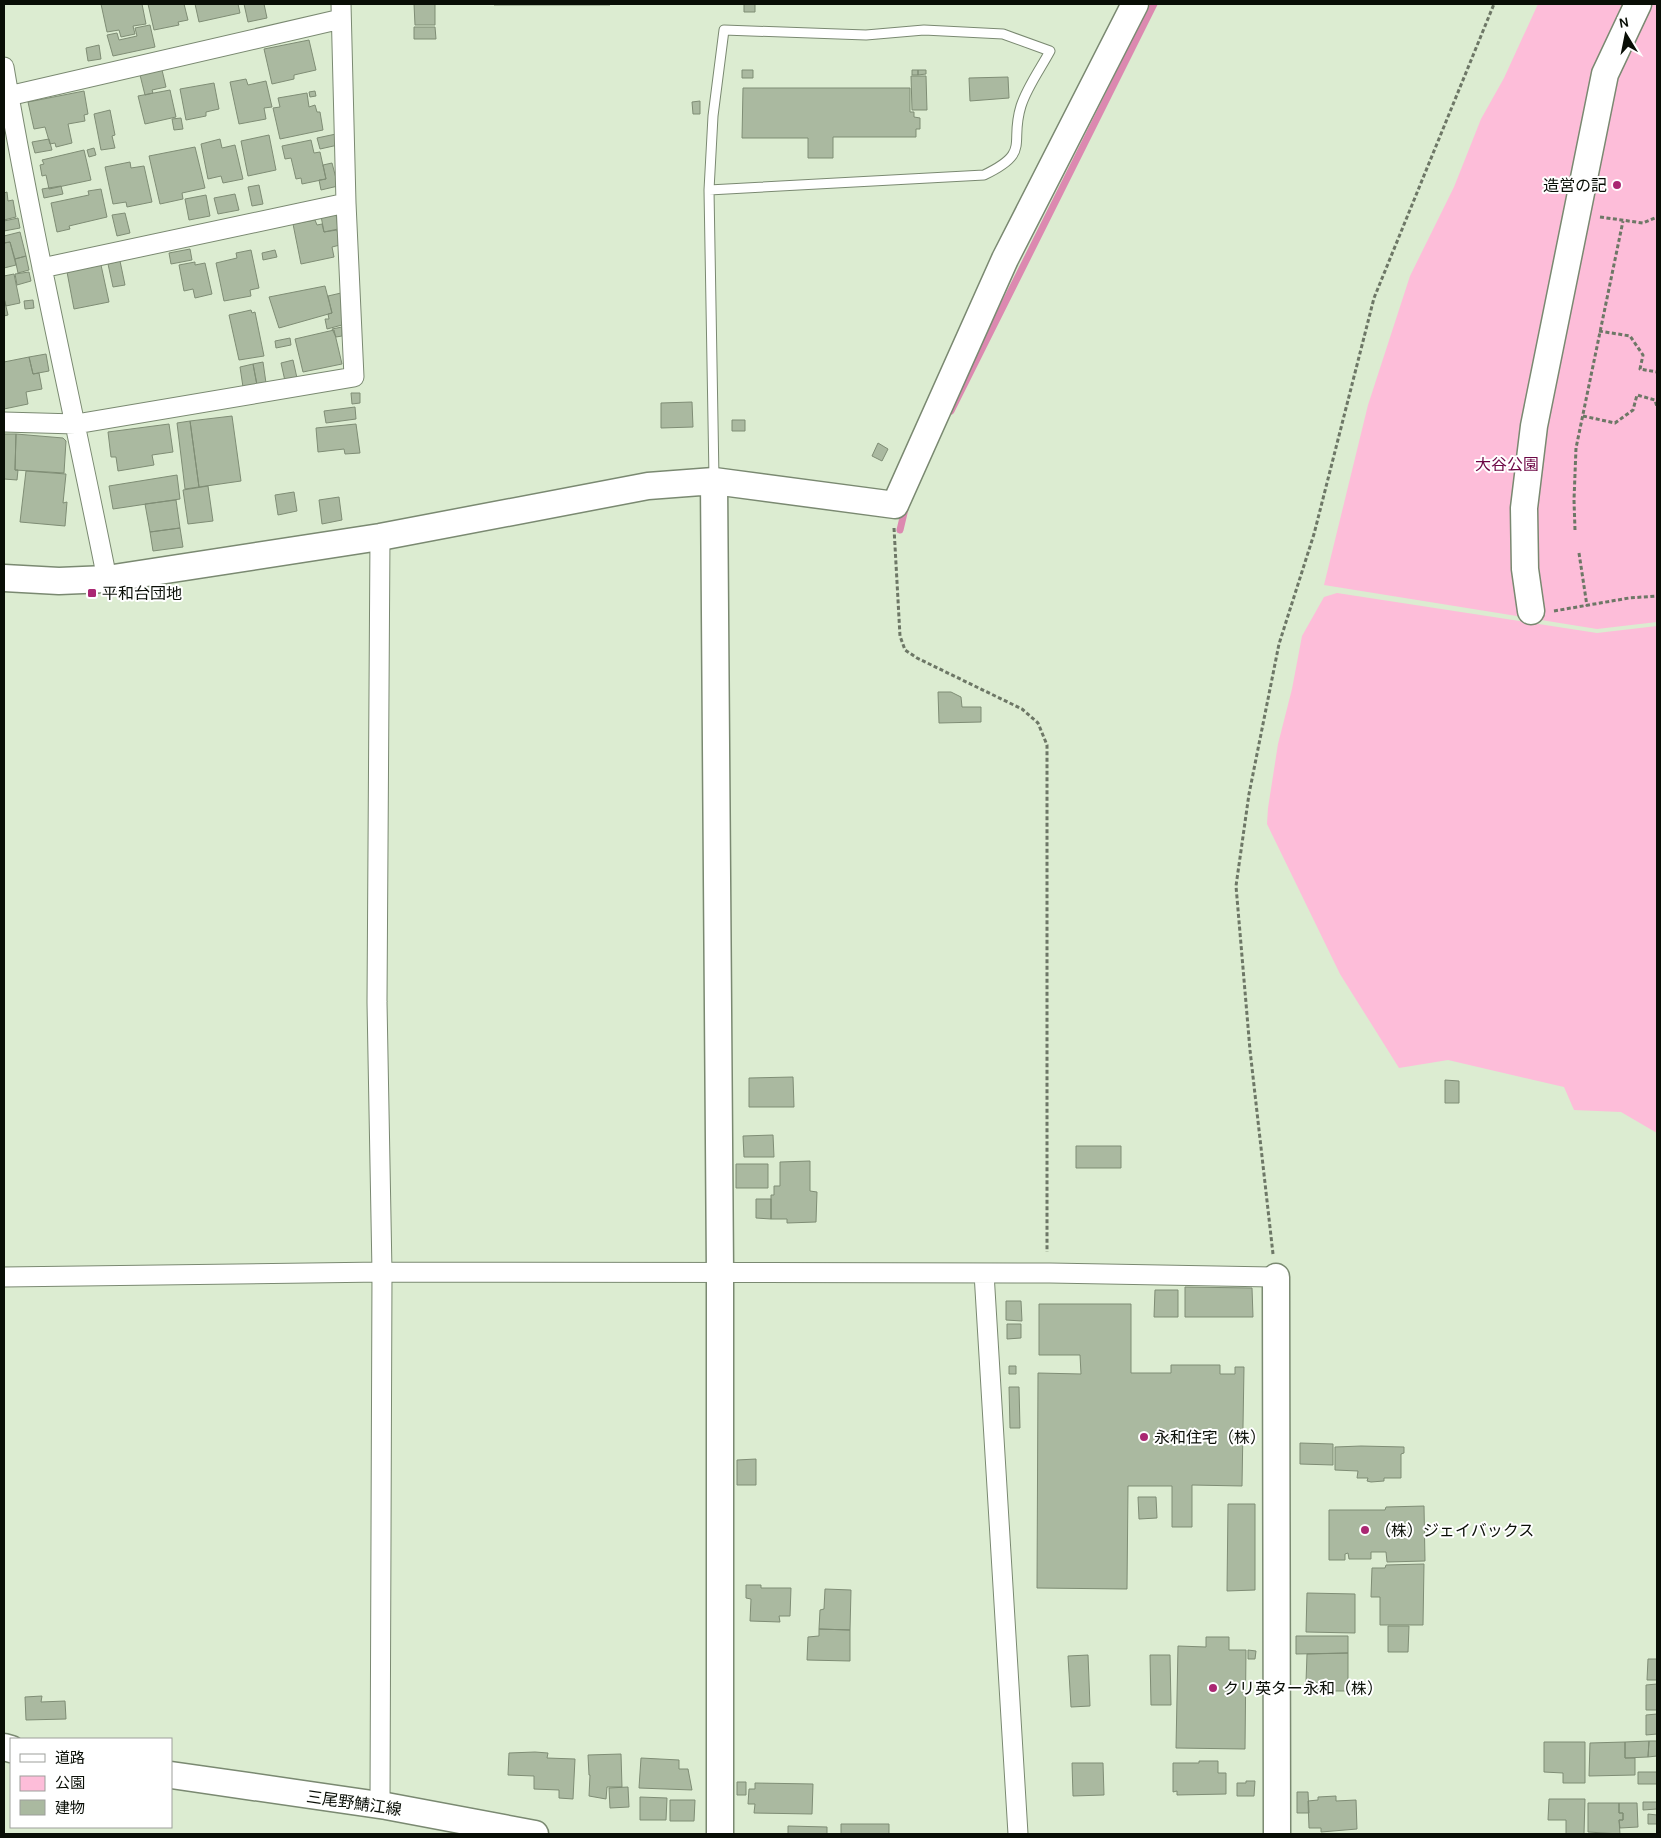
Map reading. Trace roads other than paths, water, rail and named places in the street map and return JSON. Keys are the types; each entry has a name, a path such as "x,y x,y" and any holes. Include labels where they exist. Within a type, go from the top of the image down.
{"street":[{"path":"4,578 59,581 107,579 380,538 648,486 714,481 895,505 1005,259 1136,4"},
{"path":"1531,611 1525,569 1524,508 1534,426 1605,74 1638,4"},
{"path":"4,422 76,424 354,377 346,203 341,11 6,96"},
{"path":"4,67 6,96 107,579"},
{"path":"42,268 346,203"},
{"path":"714,481 720,1274 720,1834"},
{"path":"380,538 377,1002 382,1272 380,1802 386,1806"},
{"path":"4,1277 382,1272 1047,1273 1276,1277 1277,1834"},
{"path":"984,1273 1018,1834"},
{"name":"三尾野鯖江線","path":"172,1776 386,1806 535,1834"}],"lane":[{"path":"709,190 984,175 1001,167 1016,152 1021,106 1050,51 1003,34 924,30 866,35 724,30 713,116 709,190 714,481"}],"waterway":[{"path":"951,411 1154,4"},
{"path":"900,530 905,509"}],"place":[{"name":"造営の記","path":"1617,185"},
{"name":"平和台団地","path":"92,593"},
{"name":"永和住宅（株）","path":"1144,1437"},
{"name":"（株）ジェイバックス","path":"1365,1530"},
{"name":"クリ英ター永和（株）","path":"1213,1688"}],"park label":[{"name":"大谷公園","path":"1507,464"}]}
